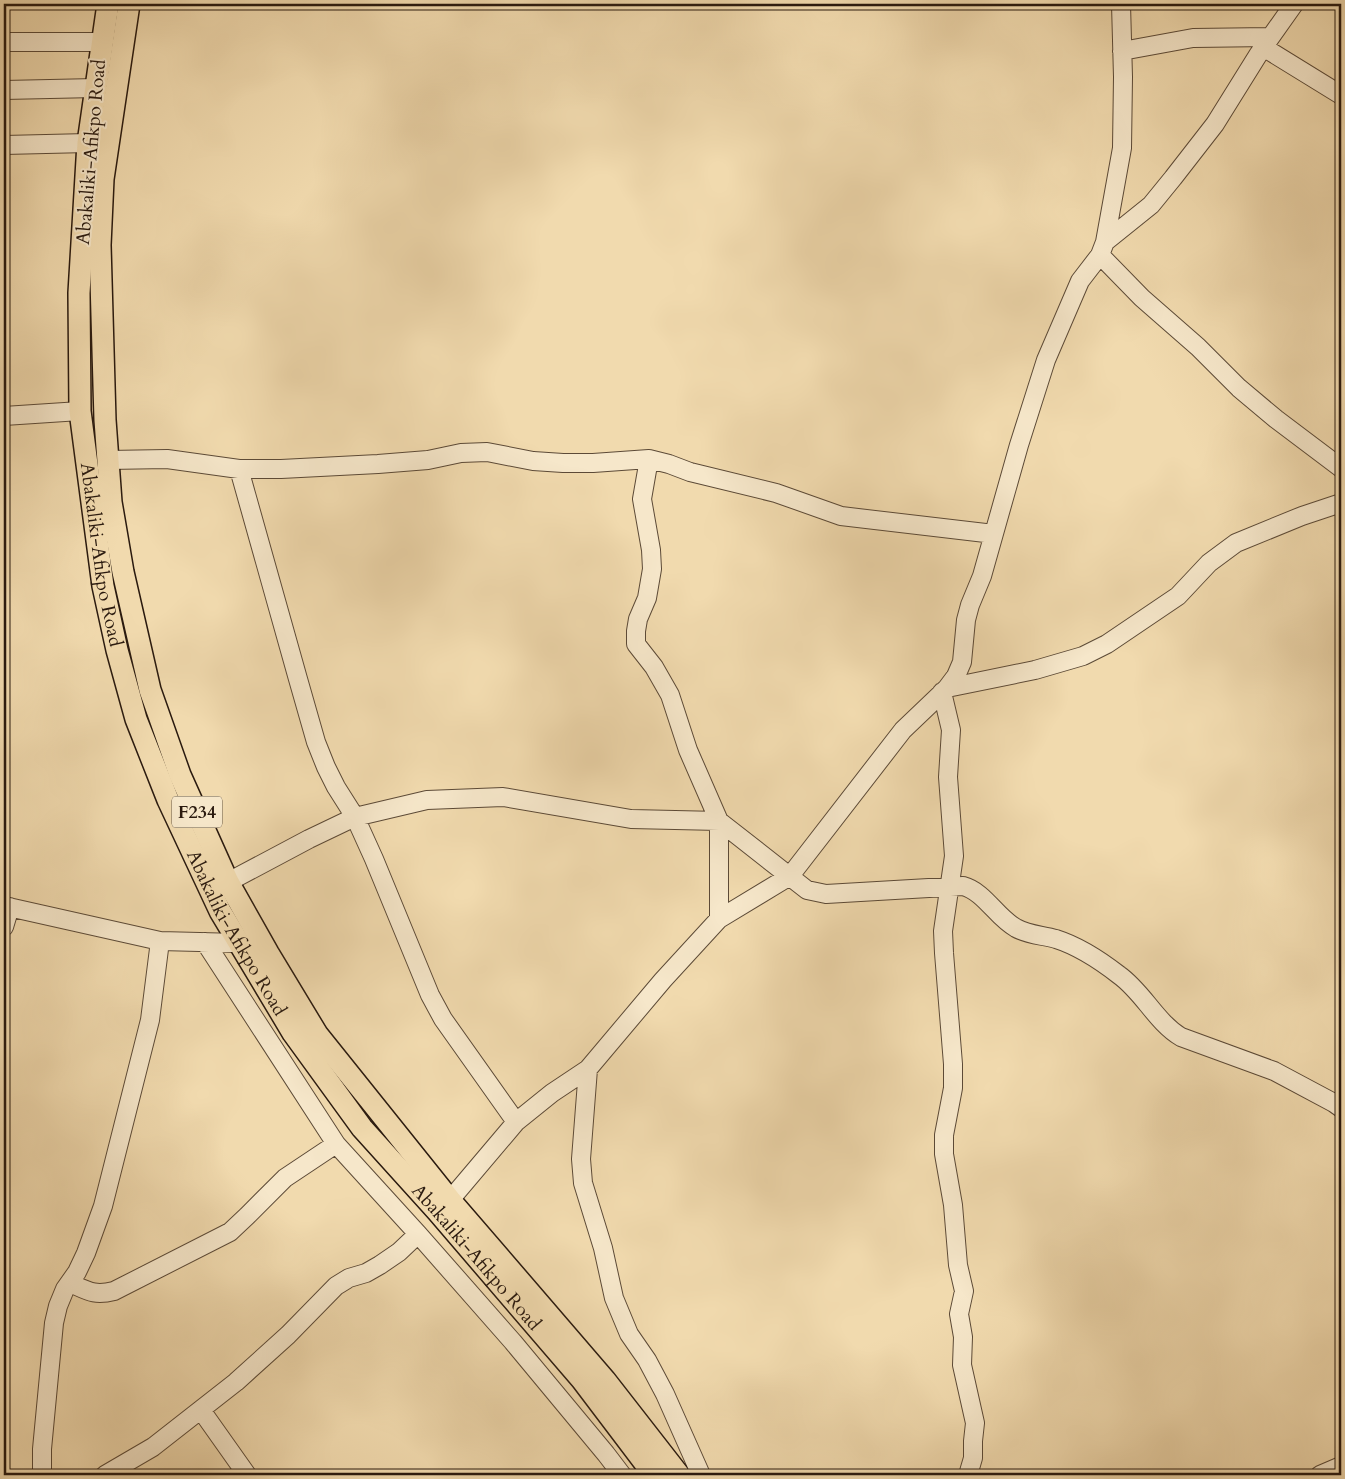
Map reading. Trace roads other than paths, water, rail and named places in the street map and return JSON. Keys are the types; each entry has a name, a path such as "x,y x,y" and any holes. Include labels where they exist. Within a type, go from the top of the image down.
{"main road":[{"name":"F234","path":"129,4 102,179 100,245 104,420 111,502 122,572 150,690 180,775 228,882 268,953 318,1034 450,1200 605,1380 679,1475"},
{"name":"Abakaliki-Afikpo Road","path":"108,5 88,143 80,294 80,411 103,586 117,650 136,719 168,800 220,911 293,1033 362,1128 437,1211 582,1380 654,1475"}],"street":[{"path":"1121,4 1122,148 1103,248 1142,298 1198,347 1239,388 1276,419 1341,468"},
{"path":"450,1200 516,1122 588,1069 663,980 719,919 790,876 904,730 945,690 956,676 962,662 966,620 970,605 982,576 1032,400 1046,360 1080,281 1103,248 1151,205 1215,124 1267,42 1294,4"},
{"path":"1122,50 1193,38 1267,42 1341,95"},
{"path":"4,42 102,42"},
{"path":"4,90 96,88"},
{"path":"4,144 88,143"},
{"path":"4,416 80,411"},
{"path":"108,460 167,459 239,469 281,470 428,460 461,453 486,452 533,461 563,463 649,459 690,472 776,493 841,516 994,534"},
{"path":"649,459 642,499 652,550 652,569 647,598 637,625 636,644 654,667 670,695 688,750 719,821 719,919"},
{"path":"239,469 316,742 336,787 355,817 378,867 430,995 443,1019 516,1122"},
{"path":"945,690 1062,663 1083,656 1107,644 1178,596 1209,563 1236,543 1302,516 1341,503"},
{"path":"964,645 978,669 1001,678"},
{"path":"945,690 951,730 948,777 954,856 943,931 953,1047 953,1088 944,1135 944,1154 954,1205 958,1265 964,1290 959,1314 963,1337 962,1365 976,1423 973,1440 974,1458 968,1475"},
{"path":"228,882 308,839 355,817 427,800 503,797 631,818 719,821 808,890 826,894 963,886 972,889 1016,929 1031,935 1055,939 1072,946 1120,975 1143,997 1171,1031 1181,1037 1274,1071 1341,1108"},
{"path":"4,927 7,906 160,941 239,943"},
{"path":"42,1475 45,1412 54,1323 58,1306 86,1253 103,1206 150,1020 160,941"},
{"path":"204,942 336,1144 513,1342 622,1475"},
{"path":"588,1069 582,1158 583,1183 603,1248 614,1298 629,1334 647,1360 665,1394 701,1475"},
{"path":"70,1283 89,1292 101,1294 114,1291 230,1232 285,1178 336,1144"},
{"path":"105,1475 153,1447 236,1382 275,1347 336,1286 349,1278 366,1273 380,1265 399,1252 418,1234"},
{"path":"201,1410 247,1475"},
{"path":"1320,1475 1341,1466"}]}
